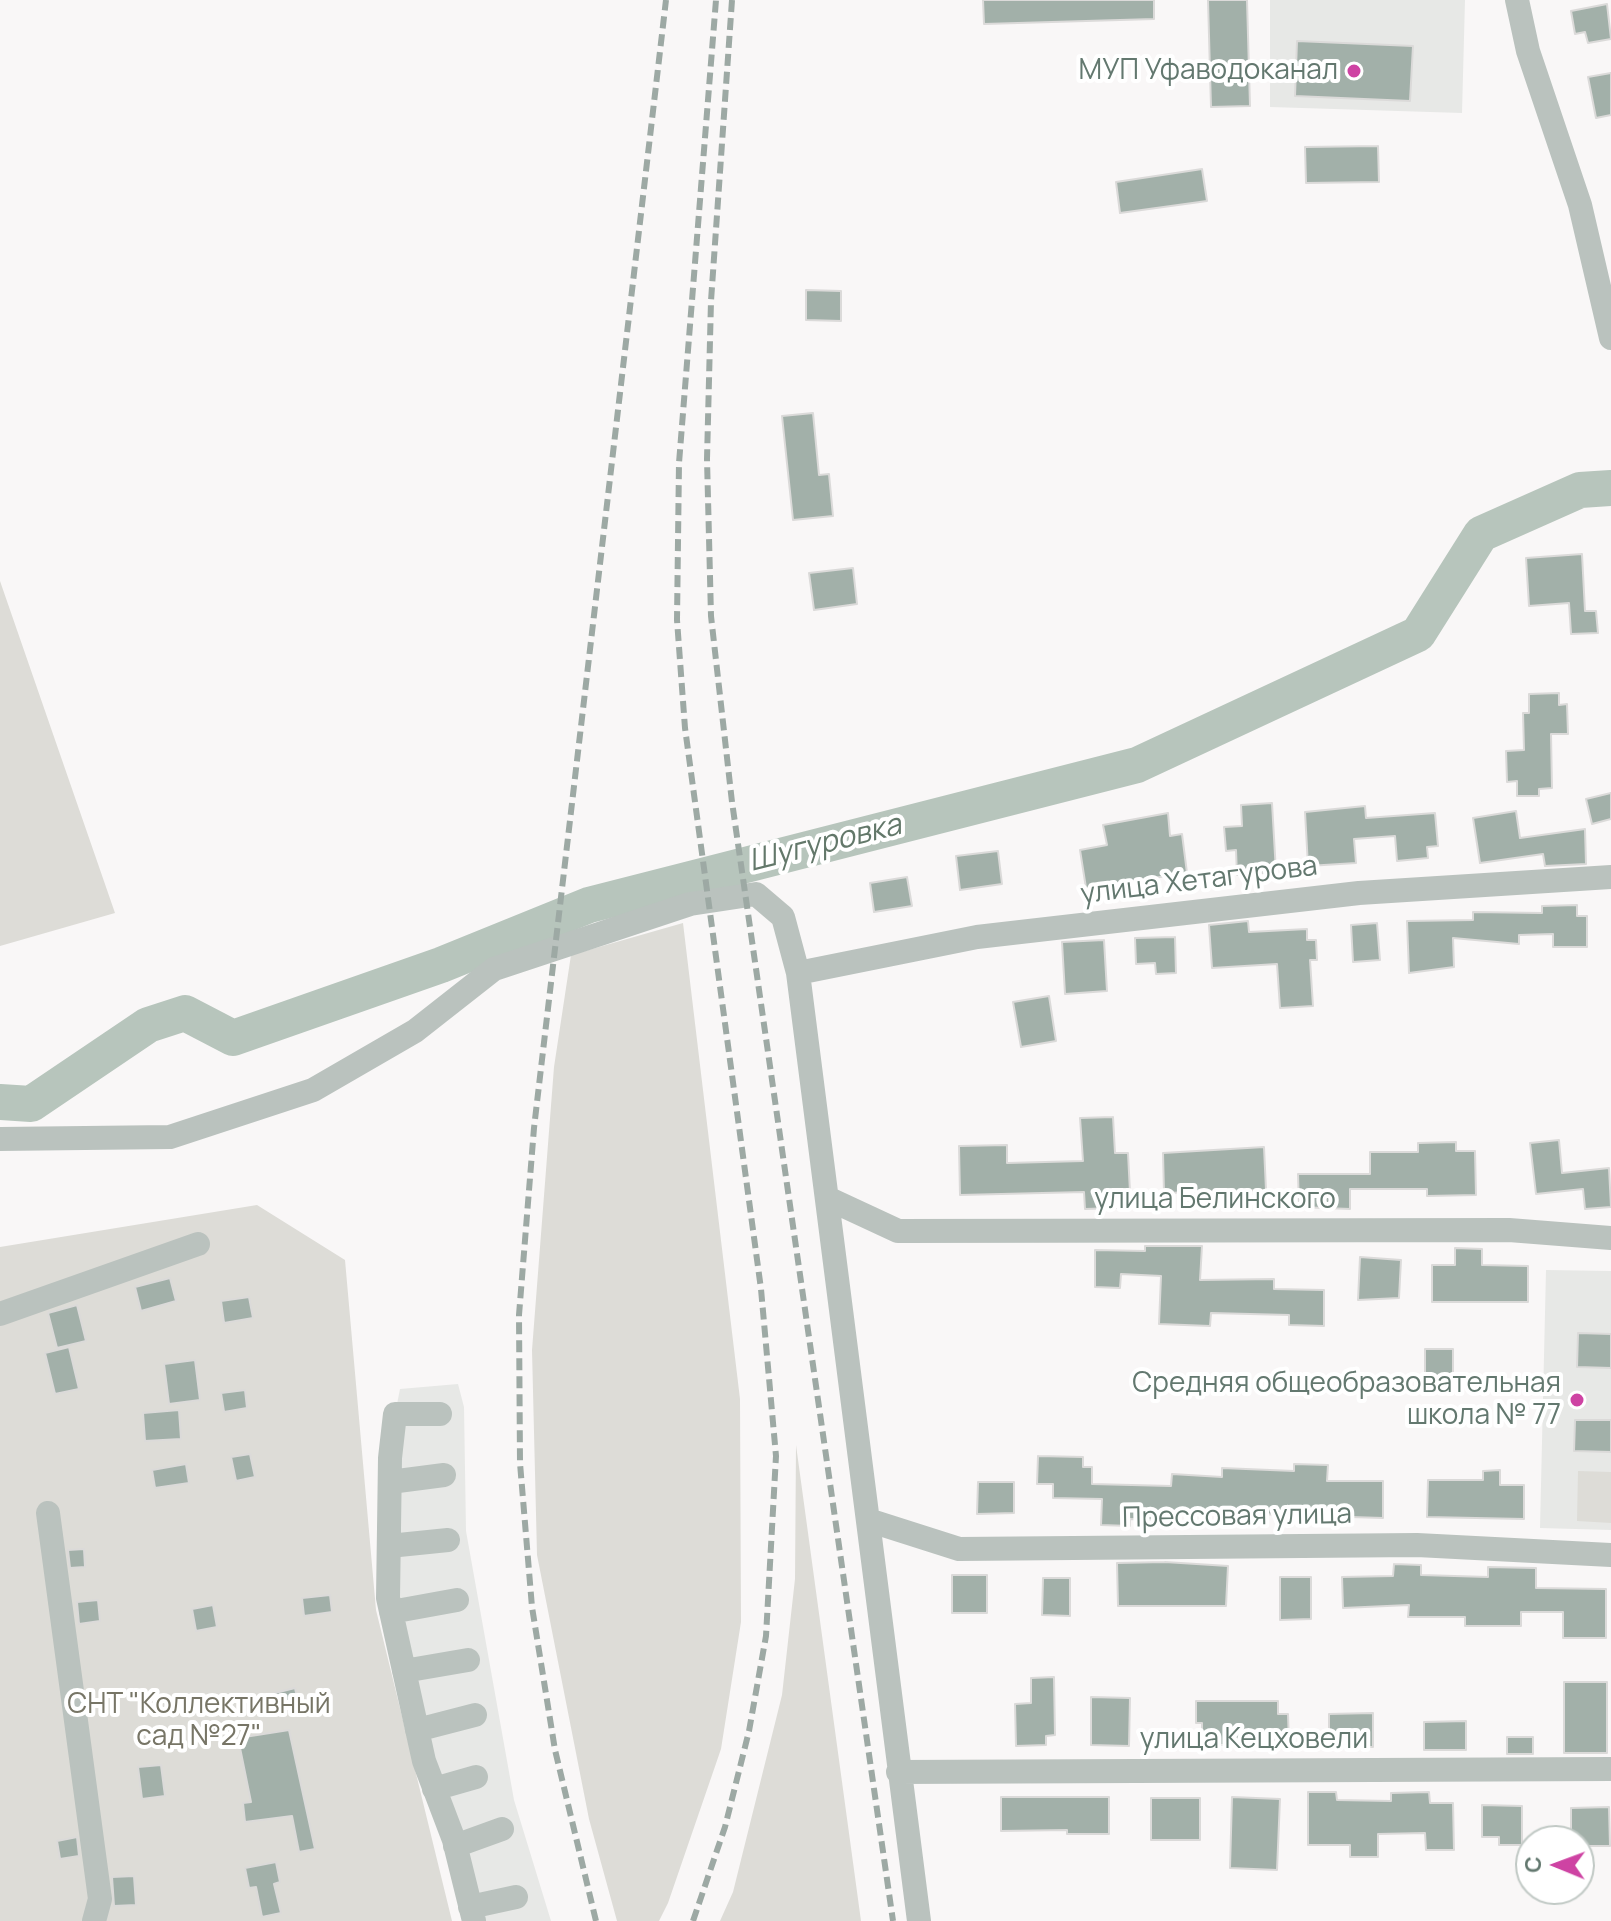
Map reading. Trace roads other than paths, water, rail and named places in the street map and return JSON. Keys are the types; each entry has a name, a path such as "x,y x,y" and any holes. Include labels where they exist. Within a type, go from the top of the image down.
{"street":[{"path":"1517,0 1528,51 1580,205 1611,338"},
{"name":"улица Хетагурова","path":"798,973 977,937 1359,893 1611,877"},
{"path":"0,1139 170,1137 313,1090 415,1031 494,969 690,904 756,894 783,917 798,973 919,1921"},
{"name":"улица Белинского","path":"827,1198 898,1231 1509,1230 1611,1238"},
{"path":"0,1314 198,1244"},
{"path":"440,1414 395,1414 390,1482 391,1612 417,1730 455,1846 472,1914 516,1897"},
{"path":"390,1482 444,1475"},
{"path":"48,1513 100,1899 94,1921"},
{"name":"Прессовая улица","path":"868,1520 959,1549 1417,1545 1611,1555"},
{"path":"389,1546 448,1540"},
{"path":"391,1612 457,1600"},
{"path":"404,1671 468,1660"},
{"path":"417,1730 475,1715"},
{"name":"улица Кецховели","path":"898,1772 1611,1769"},
{"path":"434,1789 476,1777"},
{"path":"455,1846 502,1829"}],"waterway":[{"name":"Шугуровка","path":"0,1102 31,1104 148,1025 185,1013 233,1038 441,965 589,905 1137,765 1418,634 1481,534 1580,490 1611,488"}],"railway":[{"path":"596,1921 555,1750 532,1607 520,1463 519,1315 534,1128 666,0"},
{"path":"693,1921 725,1827 749,1731 766,1636 776,1456 761,1289 685,728 677,620 679,463 716,0"},
{"path":"732,0 711,301 707,459 711,616 732,802 893,1921"}],"place":[{"name":"МУП Уфаводоканал","path":"1354,71"},
{"name":"Средняя общеобразовательная школа № 77","path":"1577,1400"}],"park label":[{"name":"СНТ \"Коллективный сад №27\"","path":"199,1721"}]}
